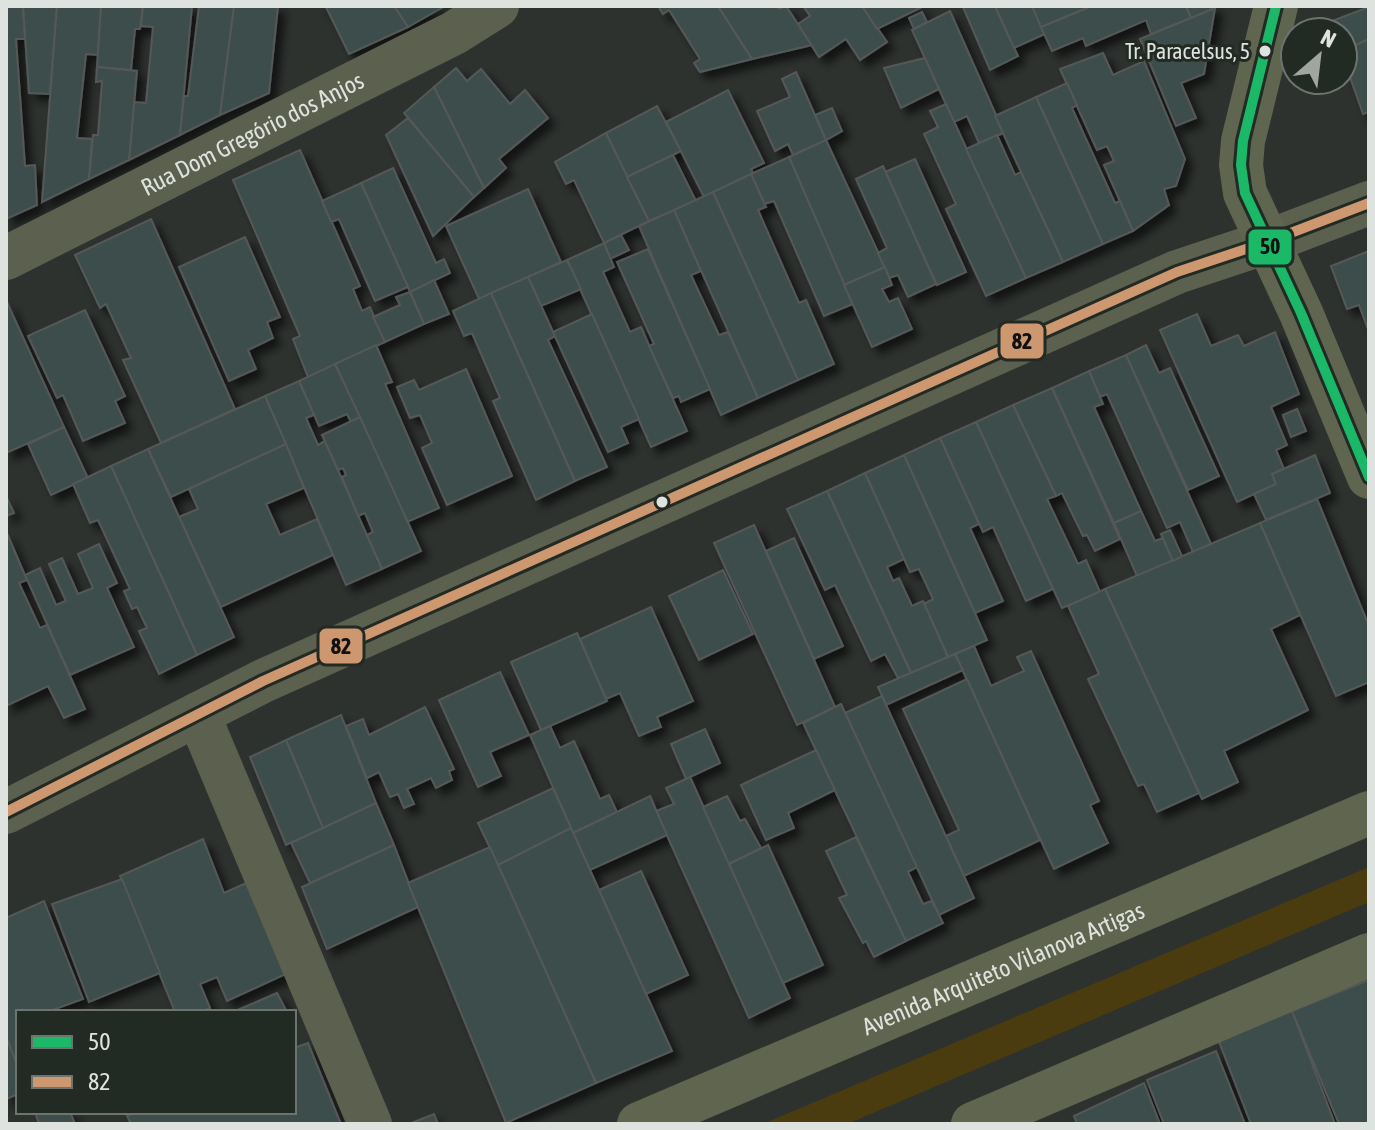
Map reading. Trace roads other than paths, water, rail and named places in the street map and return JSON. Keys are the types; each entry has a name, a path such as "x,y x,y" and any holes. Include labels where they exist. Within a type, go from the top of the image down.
{"main road":[{"path":"1276,6 1243,141 1241,165 1245,193 1301,313 1369,477"},
{"name":"Avenida Arquiteto Vilanova Artigas","path":"639,1124 1369,813"},
{"path":"973,1124 1369,955"}],"street":[{"name":"Rua Dom Gregório dos Anjos","path":"6,258 454,33 497,6"},
{"path":"6,812 263,681 1177,272 1369,203"},
{"path":"198,714 370,1124"}],"place":[{"name":"Tr. Paracelsus, 5","path":"1265,51"}]}
